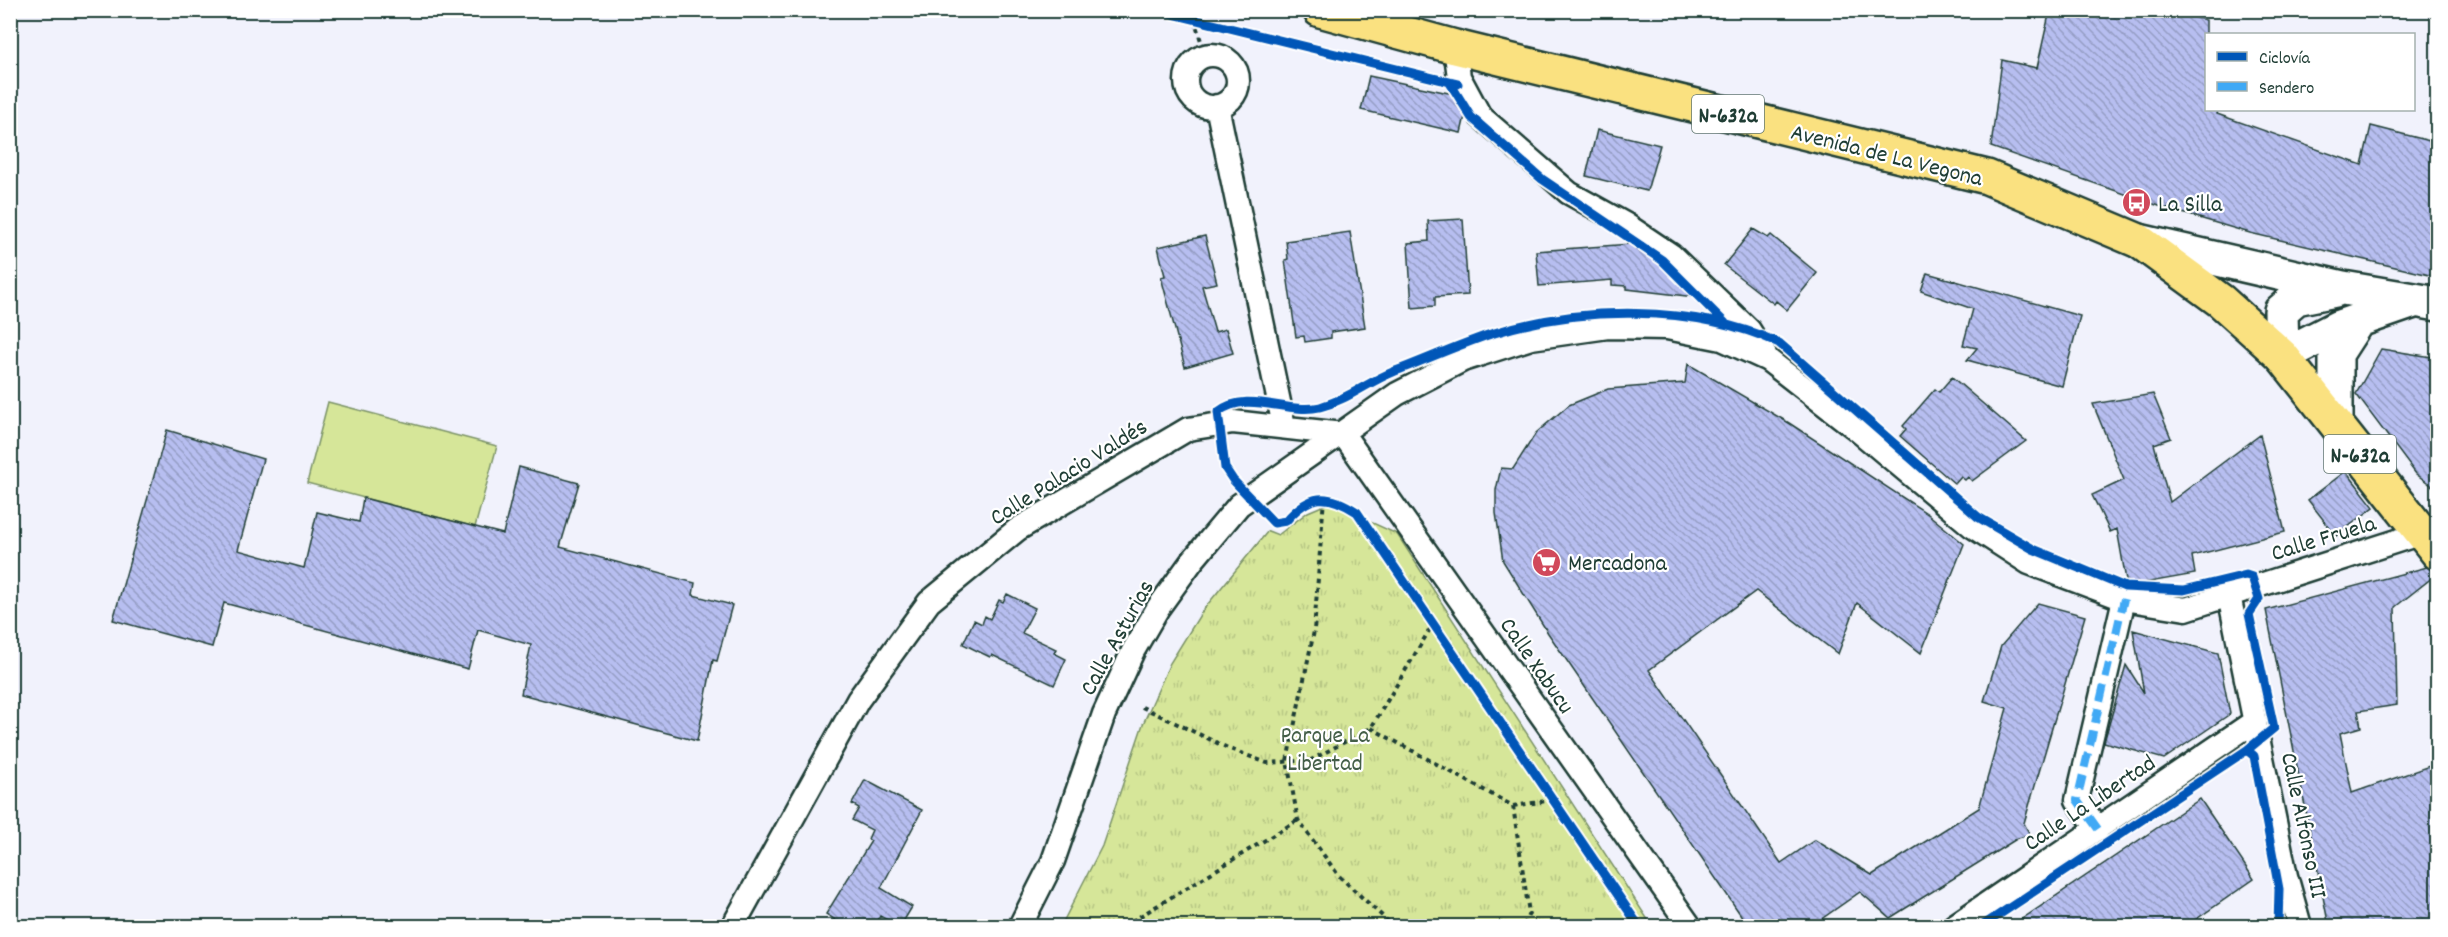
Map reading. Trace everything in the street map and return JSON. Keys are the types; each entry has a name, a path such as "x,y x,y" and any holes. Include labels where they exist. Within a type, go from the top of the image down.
{"main road":[{"name":"Avenida de La Vegona","path":"1320,10 1455,47 1987,177 2139,241 2222,301 2282,356"},
{"name":"N-632a","path":"2282,356 2430,543"}],"street":[{"path":"1455,47 1459,77 1480,116 1569,193 1625,224 1671,255 1749,330 1768,360"},
{"path":"1218,55 1232,65 1236,73 1238,81 1232,97 1216,106 1201,104 1189,93 1186,84 1189,68 1201,57 1218,55"},
{"path":"1216,106 1284,426"},
{"path":"2139,241 2343,288 2427,302"},
{"path":"2343,288 2296,298 2281,311 2282,356 2358,320 2427,302"},
{"path":"2336,422 2336,354 2358,320"},
{"name":"Calle Fruela","path":"1343,434 1397,394 1453,365 1531,338 1608,327 1667,328 1722,339 1768,360 1854,427 1972,526 2029,563 2124,599 2186,609 2229,595 2430,543"},
{"name":"Calle Palacio Valdés","path":"733,927 858,700 929,602 1018,529 1188,429 1233,422 1343,434"},
{"name":"Calle Asturias","path":"1020,927 1053,861 1104,714 1133,651 1158,608 1192,561 1239,505 1343,434"},
{"name":"Calle Xabucu","path":"1343,434 1690,927"},
{"name":"Calle Alfonso III","path":"2229,595 2286,876 2300,927"},
{"path":"2098,829 2077,800 2124,599"},
{"name":"Calle La Libertad","path":"1954,927 2255,721"}],"path":[{"path":"1190,16 1206,23"},
{"path":"1190,16 1201,40 1201,57"},
{"path":"1312,498 1334,501"},
{"path":"1324,498 1314,631 1287,761 1298,820 1339,876 1393,927"},
{"path":"1427,615 1440,634"},
{"path":"1142,707 1267,763 1311,760 1371,728 1433,624"},
{"path":"1371,728 1514,806 1553,801"},
{"path":"1547,791 1560,810"},
{"path":"1514,806 1529,913 1524,927"},
{"path":"1124,927 1298,820"}],"green space":[{"path":"328,402 497,446 475,527 307,483"},
{"name":"Parque La Libertad","path":"1329,503 1397,534 1652,926 1061,926 1102,846 1143,724 1170,663 1203,610 1268,531 1278,535 1308,512"}],"building":[{"path":"2050,10 2166,10 2206,20 2205,111 2218,111 2217,114 2362,165 2371,126 2438,143 2438,277 2250,233 2162,207 1991,147 2002,60 2037,68"},
{"path":"1369,76 1453,94 1465,116 1461,133 1361,110"},
{"path":"1597,130 1660,145 1647,191 1586,176"},
{"path":"1463,219 1468,295 1435,297 1435,306 1412,308 1408,243 1429,241 1428,221"},
{"path":"1753,229 1768,238 1771,235 1817,273 1787,310 1776,301 1774,304 1724,265"},
{"path":"1350,232 1365,327 1331,332 1331,338 1305,342 1304,336 1296,337 1285,260 1288,259 1286,241"},
{"path":"1205,236 1217,283 1202,286 1215,332 1226,329 1233,353 1185,367 1161,277 1165,276 1158,247"},
{"path":"1631,244 1662,266 1695,297 1627,289 1627,286 1612,285 1612,280 1539,286 1536,251"},
{"path":"1927,273 2080,316 2062,386 1967,360 1977,348 1963,345 1973,309 1921,291"},
{"path":"2381,349 2438,358 2438,490 2416,474 2356,394"},
{"path":"1688,364 1789,423 1928,514 1964,544 1921,653 1857,603 1838,654 1756,591 1649,670 1781,863 1815,840 1872,875 1979,808 2007,708 1984,701 2001,646 2038,603 2085,616 2024,823 2030,835 2018,838 1890,918 1860,892 1810,927 1749,927 1548,633 1503,561 1496,513 1496,490 1501,468 1513,469 1536,433 1569,405 1608,389 1685,383"},
{"path":"1952,377 2026,441 1972,481 1968,477 1965,480 1961,477 1955,484 1900,436 1906,429 1903,426 1935,389 1939,392"},
{"path":"2153,394 2171,438 2154,444 2170,502 2260,435 2285,532 2192,556 2195,574 2127,586 2117,529 2110,532 2092,495 2124,480 2093,404"},
{"path":"167,430 263,459 238,550 304,568 317,512 359,522 363,498 503,534 519,467 579,483 560,547 695,583 693,595 732,605 717,661 713,660 697,741 521,694 531,645 478,630 468,669 224,603 212,647 113,620"},
{"path":"2346,471 2374,507 2336,536 2308,500"},
{"path":"2427,567 2438,573 2395,607 2397,705 2358,711 2361,727 2340,733 2352,793 2438,763 2438,927 2329,927 2266,610"},
{"path":"1007,594 1035,608 1022,633 1056,649 1054,653 1066,659 1054,685 992,655 990,657 963,644 974,620 982,624 985,616 990,619 999,600 1003,602"},
{"path":"2133,630 2218,653 2230,714 2164,759 2104,742 2126,665 2144,693"},
{"path":"865,780 922,810 881,888 912,907 900,927 880,916 874,927 846,927 826,914 871,841 868,839 872,830 852,820 859,808 852,804"},
{"path":"2200,799 2254,879 2185,927 2010,927"}],"marked path":[{"path":"2098,829 2077,800 2124,599"}],"cycle path":[{"path":"1156,10 1458,84"},
{"path":"1450,83 1471,117 1542,179 1662,260 1725,323"},
{"path":"1639,926 1357,512 1336,501 1319,499 1303,505 1286,521 1274,523 1233,480 1225,468 1218,412 1230,406 1255,402 1294,408 1320,407 1339,400 1393,372 1479,338 1561,318 1636,313 1711,321 1746,330 1779,343 1978,517 2033,549 2125,587 2184,590 2246,575 2252,577 2259,599 2249,614 2274,728 2247,750 1982,926"},
{"path":"2247,750 2254,756 2279,889 2278,926"}],"place":[{"name":"La Silla","path":"2137,203"},
{"name":"Mercadona","path":"1547,562"}]}
